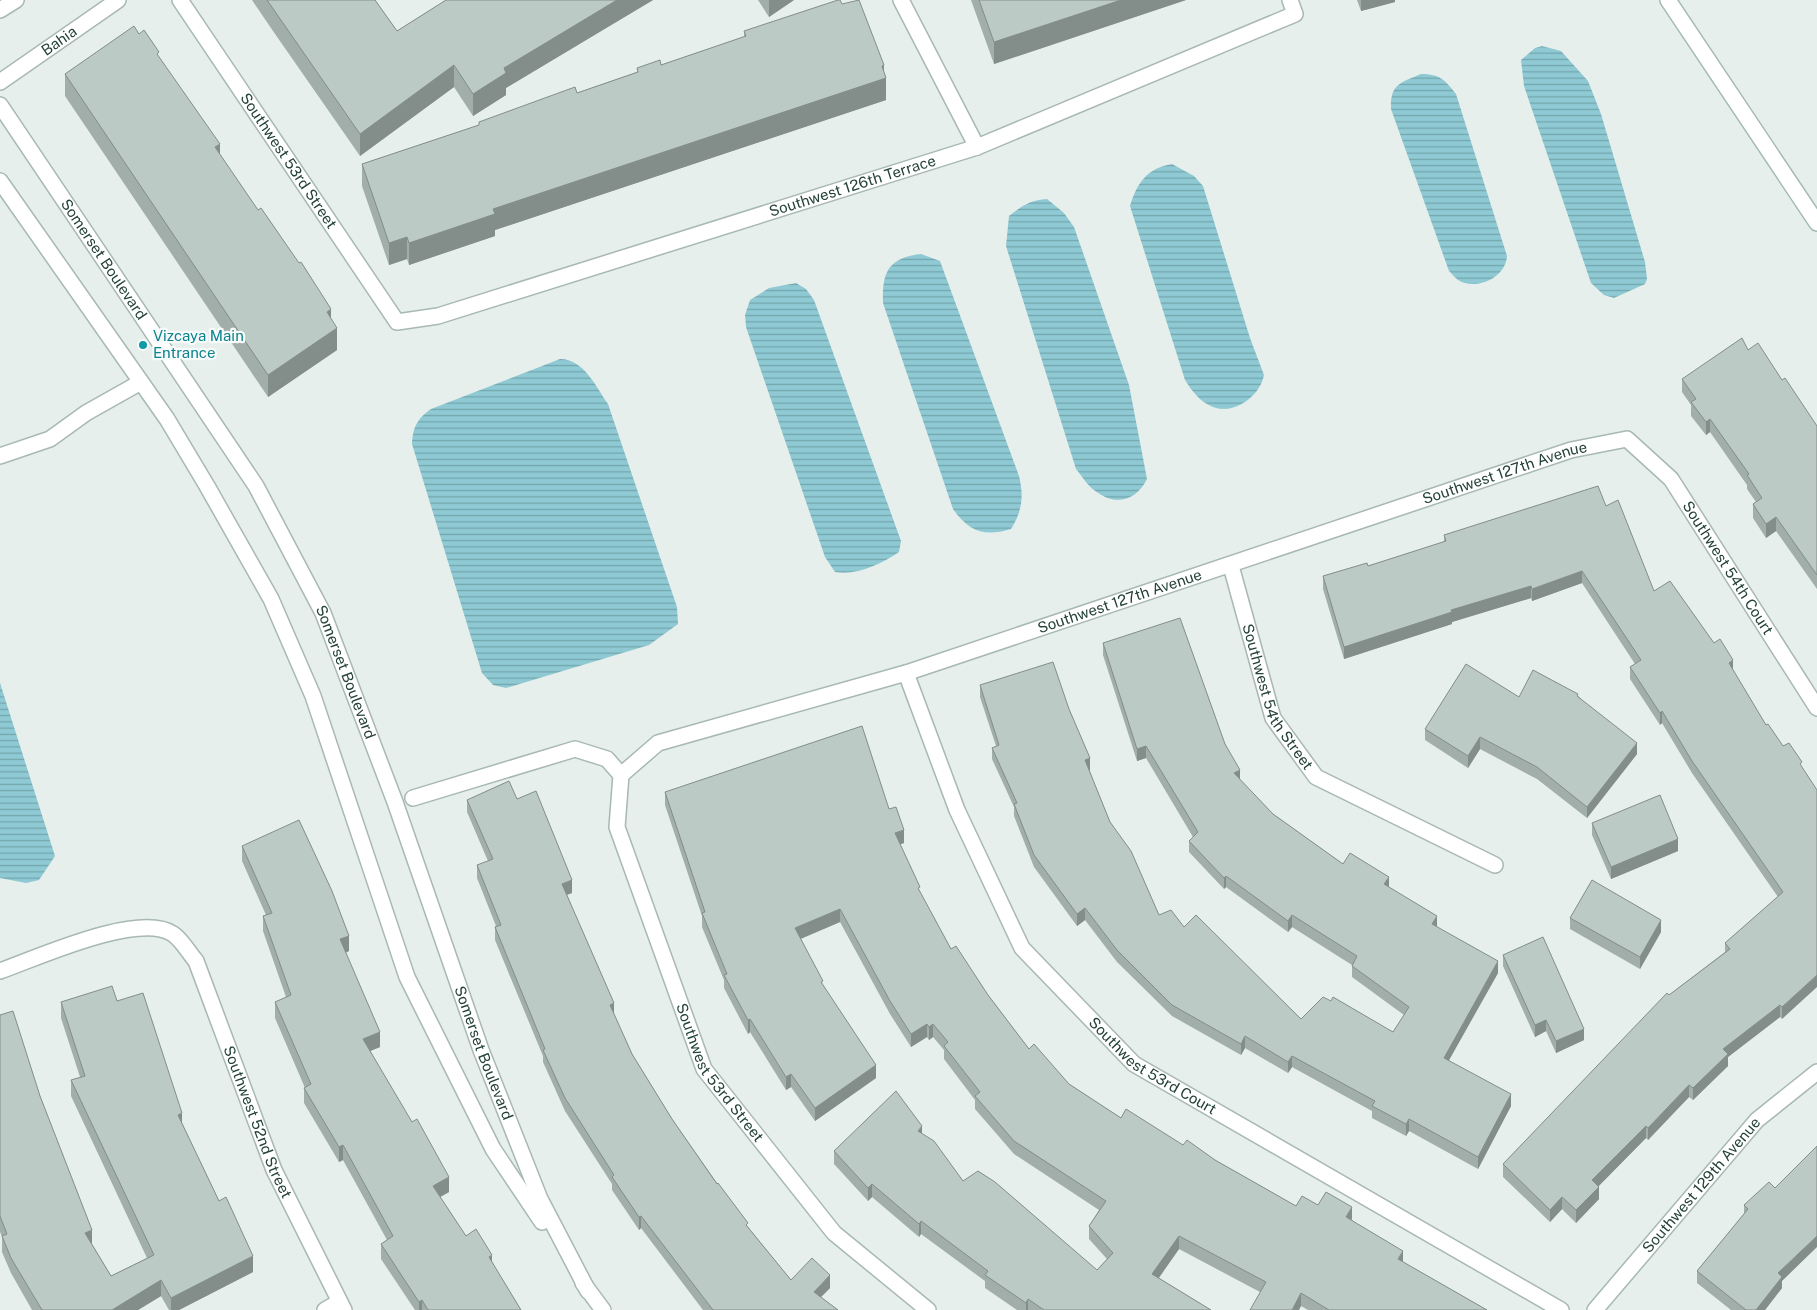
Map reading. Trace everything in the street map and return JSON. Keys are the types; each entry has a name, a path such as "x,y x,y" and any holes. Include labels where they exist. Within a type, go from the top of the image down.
{"street":[{"path":"0,10 16,0"},
{"name":"Bahia","path":"0,82 118,0"},
{"name":"Southwest 53rd Street","path":"180,0 397,322"},
{"path":"901,0 977,147"},
{"path":"1668,0 1817,223"},
{"name":"Southwest 126th Terrace","path":"397,322 438,316 977,147 1292,7"},
{"name":"Somerset Boulevard","path":"0,105 256,486 323,612 395,802 484,1059 540,1199 588,1291"},
{"name":"Somerset Boulevard","path":"0,181 167,419 271,599 313,696 407,977 493,1149 602,1310"},
{"path":"0,456 50,439 86,413 141,382"},
{"name":"Southwest 127th Avenue","path":"621,775 658,743 906,673 1231,566 1571,450 1627,439"},
{"name":"Southwest 54th Court","path":"1627,439 1671,479 1817,708"},
{"name":"Southwest 54th Street","path":"1231,566 1273,718 1316,777 1495,865"},
{"name":"Southwest 53rd Court","path":"906,673 957,810 1022,948 1134,1064 1561,1310"},
{"path":"413,798 575,749 607,759 621,775"},
{"name":"Southwest 53rd Street","path":"621,775 617,827 704,1069 834,1233 928,1310"},
{"name":"Southwest 52nd Street","path":"0,971 114,930 151,928 173,934 196,961 274,1170 342,1306"},
{"name":"Southwest 129th Avenue","path":"1595,1310 1757,1120 1817,1072"},
{"path":"325,1310 342,1306"}],"water":[{"path":"1542,46 1561,51 1588,81 1601,114 1645,262 1647,279 1645,284 1614,298 1604,295 1591,283 1524,86 1521,60 1535,48"},
{"path":"1421,74 1433,75 1442,79 1456,94 1507,256 1503,269 1486,282 1472,284 1462,282 1449,271 1391,109 1392,94 1395,89 1402,82"},
{"path":"1172,164 1194,176 1203,186 1250,338 1264,375 1262,383 1252,396 1238,406 1221,409 1213,407 1200,399 1185,380 1130,206 1136,190 1144,178 1156,169"},
{"path":"1047,199 1064,213 1074,227 1129,385 1147,479 1137,492 1131,497 1124,499 1110,499 1094,490 1076,469 1006,246 1009,216 1026,204"},
{"path":"921,254 940,261 1019,476 1021,504 1018,516 1011,529 993,532 978,531 965,523 953,509 883,303 884,283 889,268 901,259"},
{"path":"796,283 806,289 814,300 901,541 899,552 876,565 860,571 835,572 825,557 746,327 745,315 750,300 769,288"},
{"path":"560,359 568,360 583,369 608,404 677,607 678,624 649,645 506,688 493,685 482,673 412,444 415,428 419,420 431,409"},
{"path":"0,683 55,856 39,880 26,883 0,878"}],"building":[{"path":"267,0 375,0 397,31 446,0 617,0 504,68 506,73 473,94 454,65 360,134"},
{"path":"838,0 842,4 859,0 884,65 882,66 886,78 493,209 495,214 409,243 407,237 389,243 362,164 479,125 479,122 575,87 577,93 638,72 637,68 660,60 661,65 746,36 744,31"},
{"path":"979,0 1121,0 994,42"},
{"path":"134,26 139,34 144,30 159,52 157,54 220,144 215,147 258,210 261,208 299,263 301,262 331,309 327,312 337,328 268,375 65,74"},
{"path":"1742,338 1748,350 1758,343 1782,380 1785,378 1817,426 1817,575 1776,517 1766,524 1753,504 1762,498 1747,475 1749,474 1710,419 1706,422 1691,402 1696,399 1682,379"},
{"path":"1598,486 1606,506 1618,500 1654,591 1670,581 1714,643 1720,639 1733,660 1729,663 1766,725 1768,724 1783,746 1789,743 1817,790 1817,975 1782,1007 1780,1005 1723,1049 1728,1054 1693,1088 1689,1085 1648,1128 1646,1126 1592,1180 1599,1187 1576,1210 1562,1197 1550,1210 1503,1164 1667,993 1669,995 1730,949 1725,943 1783,892 1692,761 1662,711 1660,713 1630,667 1641,660 1582,571 1532,589 1531,586 1451,610 1452,612 1344,647 1323,576 1367,563 1368,566 1446,541 1444,535"},
{"path":"1180,618 1225,744 1240,770 1234,773 1273,814 1343,864 1350,853 1389,877 1384,884 1437,916 1432,924 1498,961 1444,1058 1511,1094 1478,1157 1409,1119 1406,1124 1372,1106 1375,1101 1292,1056 1288,1062 1245,1036 1241,1044 1172,1005 1117,950 1085,908 1077,914 1034,855 1014,804 1017,803 992,748 999,745 980,685 1053,662 1069,709 1090,758 1085,760 1110,822 1131,851 1159,915 1171,910 1184,927 1196,915 1301,1019 1323,997 1331,1001 1333,997 1393,1032 1409,1007 1352,966 1357,956 1292,915 1288,921 1226,876 1224,878 1189,841 1198,832 1146,746 1137,749 1103,643"},
{"path":"1466,664 1519,697 1533,670 1578,694 1577,696 1637,743 1587,807 1537,767 1480,737 1468,756 1425,729"},
{"path":"862,726 889,809 896,807 904,830 895,833 920,887 918,888 951,949 956,946 988,995 1029,1049 1034,1044 1069,1084 1121,1118 1126,1109 1183,1145 1187,1140 1215,1160 1296,1206 1302,1196 1318,1205 1326,1192 1352,1207 1346,1217 1403,1251 1398,1259 1487,1310 1329,1310 1301,1293 1292,1310 1250,1310 1266,1282 1179,1236 1152,1274 1211,1310 1044,1310 1028,1299 1026,1303 985,1275 988,1271 921,1221 919,1224 872,1184 868,1188 834,1151 896,1091 922,1126 918,1131 934,1141 963,1181 978,1171 995,1182 1097,1270 1113,1253 1089,1226 1106,1201 1014,1141 975,1096 980,1092 944,1046 948,1042 933,1024 929,1027 927,1024 911,1034 890,1001 840,909 795,928 823,981 821,982 876,1065 815,1108 791,1074 786,1077 750,1019 748,1020 724,975 727,974 702,913 705,912 665,792"},
{"path":"509,781 517,799 536,791 572,880 562,884 614,1003 610,1005 632,1054 672,1119 717,1184 748,1223 746,1225 791,1280 812,1258 830,1275 814,1292 838,1310 713,1310 641,1216 639,1217 612,1177 614,1175 565,1098 543,1050 545,1049 495,927 501,925 477,865 493,859 467,800"},
{"path":"1660,795 1678,839 1611,867 1592,823"},
{"path":"299,820 332,891 349,936 340,939 380,1032 363,1039 412,1122 417,1119 449,1177 433,1186 466,1236 476,1229 492,1255 489,1257 521,1310 428,1310 422,1300 419,1302 381,1244 393,1236 343,1145 339,1147 304,1088 311,1084 275,1002 291,995 263,916 272,913 242,846"},
{"path":"1592,880 1661,920 1640,957 1570,918"},
{"path":"1543,937 1584,1029 1556,1041 1546,1020 1535,1025 1503,955"},
{"path":"112,986 117,1001 143,993 182,1113 178,1115 219,1201 226,1197 253,1256 171,1298 161,1280 112,1310 42,1310 11,1258 2,1236 7,1234 0,1216 0,1015 13,1011 40,1096 92,1230 85,1233 111,1276 154,1255 71,1080 85,1076 61,1002"},
{"path":"1817,1146 1817,1236 1778,1273 1782,1277 1756,1310 1746,1310 1697,1271 1748,1209 1744,1205 1769,1182 1775,1188"}],"place":[{"name":"Vizcaya Main Entrance","path":"143,345"}]}
